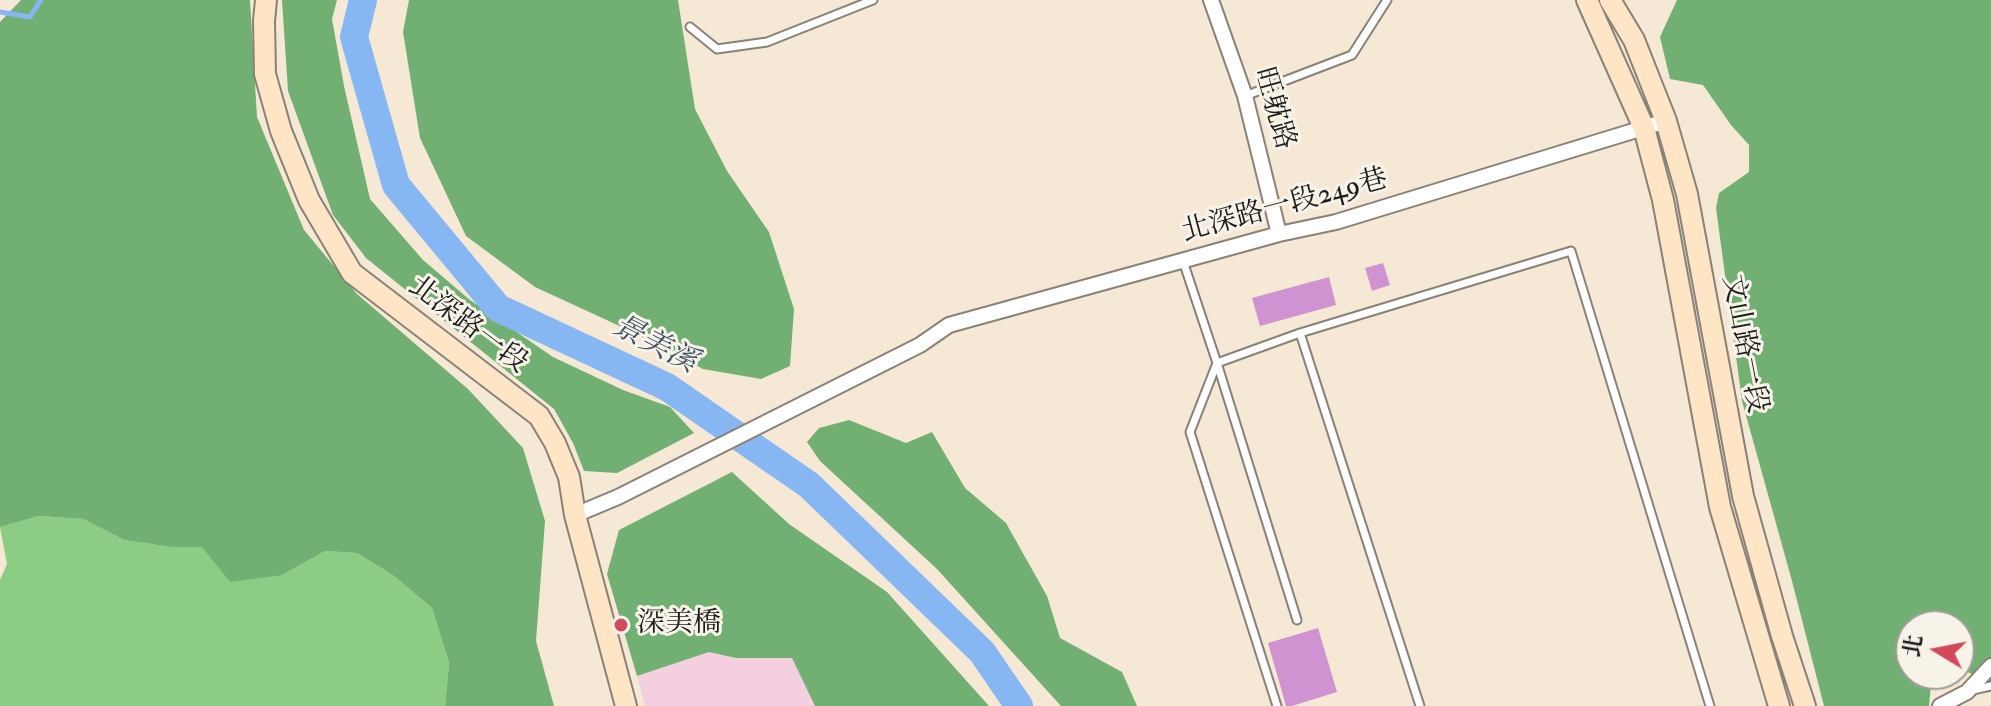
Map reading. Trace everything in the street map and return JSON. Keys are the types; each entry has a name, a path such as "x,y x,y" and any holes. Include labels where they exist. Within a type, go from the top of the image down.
{"main road":[{"name":"北深路一段","path":"266,0 265,74 281,131 309,200 352,273 539,416 555,443 569,477 575,515 626,706"},
{"name":"文山路一段","path":"1587,0 1644,128 1663,200 1720,507 1779,706"},
{"name":"文山路一段","path":"1610,0 1634,40 1666,121 1687,194 1743,496 1805,706"}],"street":[{"name":"旺躭路","path":"1211,0 1245,96 1279,234"},
{"name":"北深路一段249巷","path":"575,515 618,497 920,345 949,325 1279,234 1336,222 1666,121"},
{"path":"1940,706 1967,692 1991,666"}],"lane":[{"path":"690,27 717,49 767,42 873,0"},
{"path":"1245,96 1352,55 1387,0"},
{"path":"1277,706 1190,432 1217,363 1300,333 1571,251 1710,706"},
{"path":"1183,261 1297,620"},
{"path":"1300,333 1420,706"},
{"path":"1967,692 1991,686"}],"shaded area":[{"path":"709,652 736,658 793,658 815,706 645,706 637,676"}],"green space":[{"path":"21,0 250,0 257,117 304,230 357,294 468,389 523,448 545,521 536,641 554,706 445,706 449,663 432,608 394,576 357,553 325,551 282,575 230,582 202,547 171,547 124,540 83,519 39,516 0,527 0,22"},
{"path":"282,0 337,0 332,19 370,199 423,260 470,300 553,357 623,390 670,407 694,433 617,473 584,471 554,409 366,258 333,215 288,91"},
{"path":"409,0 678,0 695,109 727,171 769,232 794,309 790,366 761,379 703,369 637,334 535,287 466,236 420,138 403,32"},
{"path":"1677,0 1991,0 1991,683 1975,676 1975,610 1895,610 1895,690 1930,690 1929,706 1824,706 1742,401 1716,208 1719,193 1749,172 1749,145 1703,85 1670,79 1660,37"},
{"path":"849,420 906,443 932,432 965,488 1006,523 1047,596 1060,638 1122,672 1137,706 1061,706 937,569 820,461 807,442 819,428"},
{"path":"732,472 789,524 887,592 989,706 815,706 792,658 736,658 709,652 637,676 607,574 619,530"},
{"path":"39,516 83,519 124,540 171,547 202,547 282,575 325,551 357,553 394,576 432,608 449,663 445,706 0,706 0,580 7,564 0,527"}],"building":[{"path":"1383,263 1390,285 1372,291 1365,268"},
{"path":"1329,277 1336,305 1260,326 1252,298"},
{"path":"1318,628 1337,692 1286,706 1268,643"}],"waterway":[{"path":"0,12 30,17 41,0"},
{"name":"景美溪","path":"363,0 354,37 396,185 498,308 667,387 809,485 982,652 1019,706"}],"place":[{"name":"深美橋","path":"621,625"}]}
